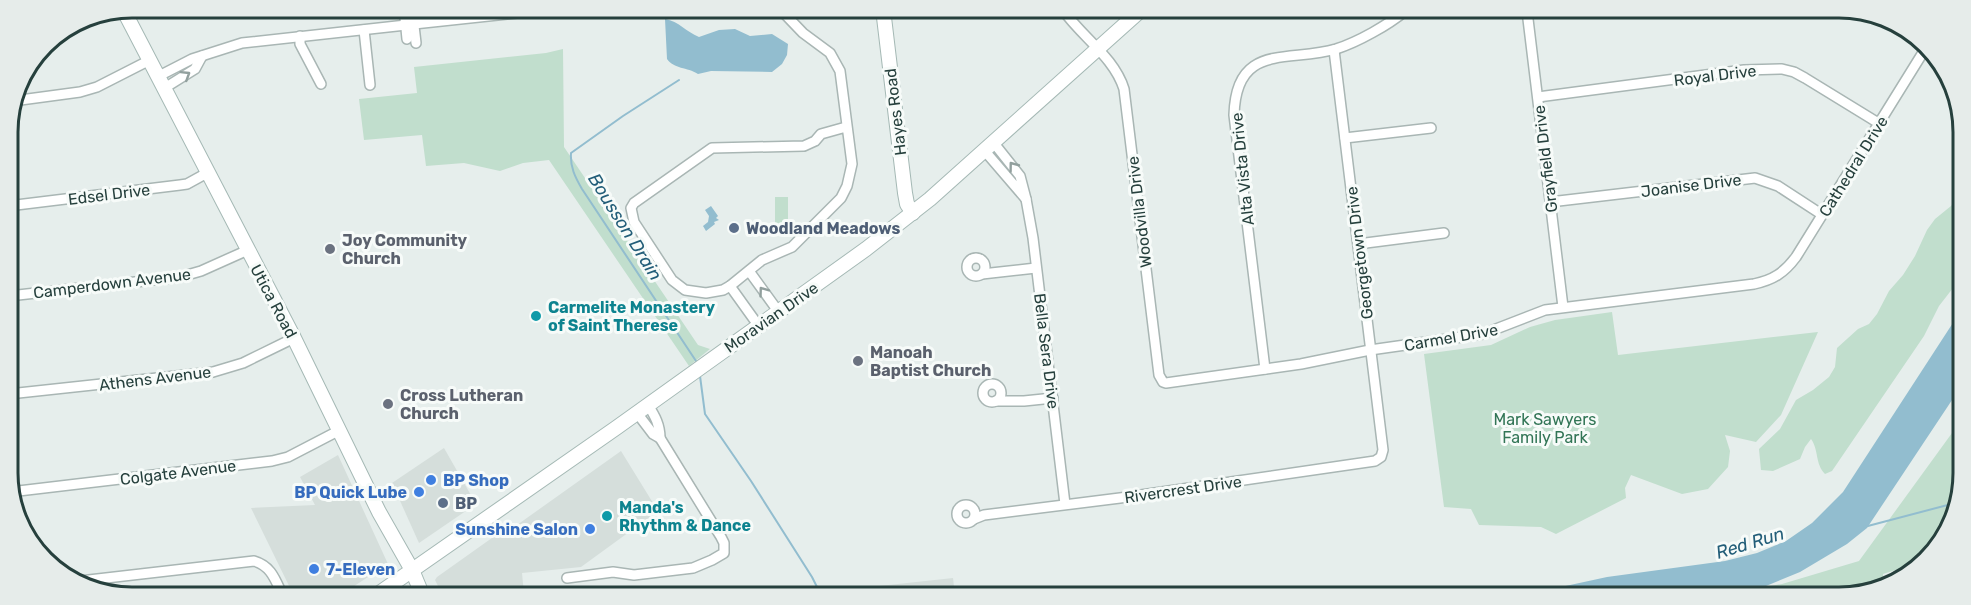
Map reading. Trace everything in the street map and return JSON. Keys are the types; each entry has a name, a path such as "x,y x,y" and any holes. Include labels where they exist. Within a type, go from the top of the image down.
{"street":[{"name":"Utica Road","path":"127,18 294,338 379,512 419,587"},
{"path":"408,18 412,41"},
{"path":"410,25 411,18"},
{"path":"160,83 192,59 242,43 461,18"},
{"path":"789,18 803,33 830,53 843,82 846,127 852,164 847,186 841,198 792,247 762,260 723,290 706,293 696,293 679,286 672,280 634,222 631,208 634,203 712,148 804,146 815,141 822,134 846,127"},
{"name":"Hayes Road","path":"884,18 905,193 907,204 913,213"},
{"name":"Woodvilla Drive","path":"1070,18 1098,49 1118,76 1124,89 1159,375 1163,382"},
{"name":"Moravian Drive","path":"388,587 841,268 913,213 1132,18"},
{"name":"Alta Vista Drive","path":"1265,369 1234,116 1235,101 1242,80 1250,70 1264,60 1334,50 1393,18"},
{"name":"Grayfield Drive","path":"1528,18 1563,308"},
{"path":"364,30 370,85"},
{"path":"300,36 300,44 321,84"},
{"name":"Georgetown Drive","path":"1334,50 1383,450 1382,457"},
{"name":"Cathedral Drive","path":"1772,279 1788,267 1922,54"},
{"path":"23,100 80,92 105,84 148,61"},
{"name":"Royal Drive","path":"1538,97 1744,70 1782,69 1805,78 1880,124"},
{"path":"1345,138 1431,128"},
{"name":"Bella Sera Drive","path":"989,146 1020,176 1026,199 1065,504"},
{"name":"Edsel Drive","path":"18,205 187,184 207,173"},
{"name":"Joanise Drive","path":"1551,202 1755,178 1778,186 1821,214"},
{"path":"1358,244 1444,233"},
{"name":"Camperdown Avenue","path":"18,295 180,277 201,271 248,250"},
{"path":"986,271 1036,268"},
{"path":"749,271 778,311"},
{"name":"Carmel Drive","path":"1163,382 1265,369 1370,350 1494,332 1532,314 1563,308 1754,284 1772,279"},
{"path":"730,286 759,325"},
{"name":"Athens Avenue","path":"18,393 213,372 243,363 294,338"},
{"path":"1007,401 996,384 990,384 982,392 984,398 989,402 1015,402 1053,398"},
{"path":"995,401 1000,397 1001,391"},
{"path":"567,578 613,572 634,575 693,568 724,553 724,543 721,537 660,438 658,423 642,409"},
{"name":"Colgate Avenue","path":"19,491 288,457 340,430"},
{"name":"Rivercrest Drive","path":"977,514 1120,498 1375,461 1382,457"},
{"path":"92,580 254,561 269,569 278,587"}],"shaded area":[{"path":"444,448 476,504 419,543 392,483"},
{"path":"621,451 658,511 581,567 522,573 523,587 438,587 435,580 437,577 506,528 517,525"},
{"path":"338,455 388,564 353,587 290,587 251,508 315,505 300,477"},
{"path":"953,578 954,587 870,587"}],"green space":[{"path":"563,49 564,147 698,345 710,349 689,366 549,160 523,163 500,171 464,163 426,166 422,135 364,140 359,99 417,93 414,67 546,53"},
{"path":"775,197 788,197 788,224 775,225"},
{"path":"1953,203 1953,288 1939,306 1924,336 1832,471 1825,474 1822,470 1811,439 1800,459 1773,471 1761,470 1759,449 1780,429 1796,400 1829,377 1835,367 1837,348 1858,329 1869,324 1889,291 1915,256 1927,230 1935,219"},
{"name":"Mark Sawyers Family Park","path":"1612,312 1618,355 1818,332 1781,415 1756,442 1725,435 1730,451 1728,467 1708,489 1682,494 1631,475 1625,488 1626,498 1556,534 1541,527 1479,525 1471,509 1444,507 1424,354 1491,345 1530,327 1555,320"},
{"path":"1953,432 1953,473 1949,503 1938,530 1914,559 1902,568 1883,574 1883,578 1854,586 1765,587 1859,561"}],"water":[{"path":"665,19 699,37 719,30 735,29 750,36 772,34 788,44 787,55 782,64 772,72 711,71 698,74 673,65 667,59"},
{"path":"711,206 719,220 706,231 703,226 708,222 709,216 705,210"},
{"name":"Red Run","path":"1953,323 1953,399 1867,528 1847,544 1800,572 1760,587 1561,587 1607,577 1725,561 1757,553 1786,541 1812,523 1843,492"}],"waterway":[{"name":"Bousson Drain","path":"679,80 571,153 571,163 582,189 696,361"},
{"name":"Bousson Drain","path":"700,376 705,414 751,481 817,587"},
{"path":"1864,527 1948,505"}],"place":[{"name":"Woodland Meadows","path":"734,228"},
{"name":"Joy Community Church","path":"330,249"},
{"name":"Carmelite Monastery of Saint Therese","path":"536,316"},
{"name":"Manoah Baptist Church","path":"858,361"},
{"name":"Cross Lutheran Church","path":"388,404"},
{"name":"BP Shop","path":"431,480"},
{"name":"BP Quick Lube","path":"419,492"},
{"name":"BP","path":"443,503"},
{"name":"Manda's Rhythm & Dance","path":"607,516"},
{"name":"Sunshine Salon","path":"590,529"},
{"name":"7-Eleven","path":"314,569"}]}
